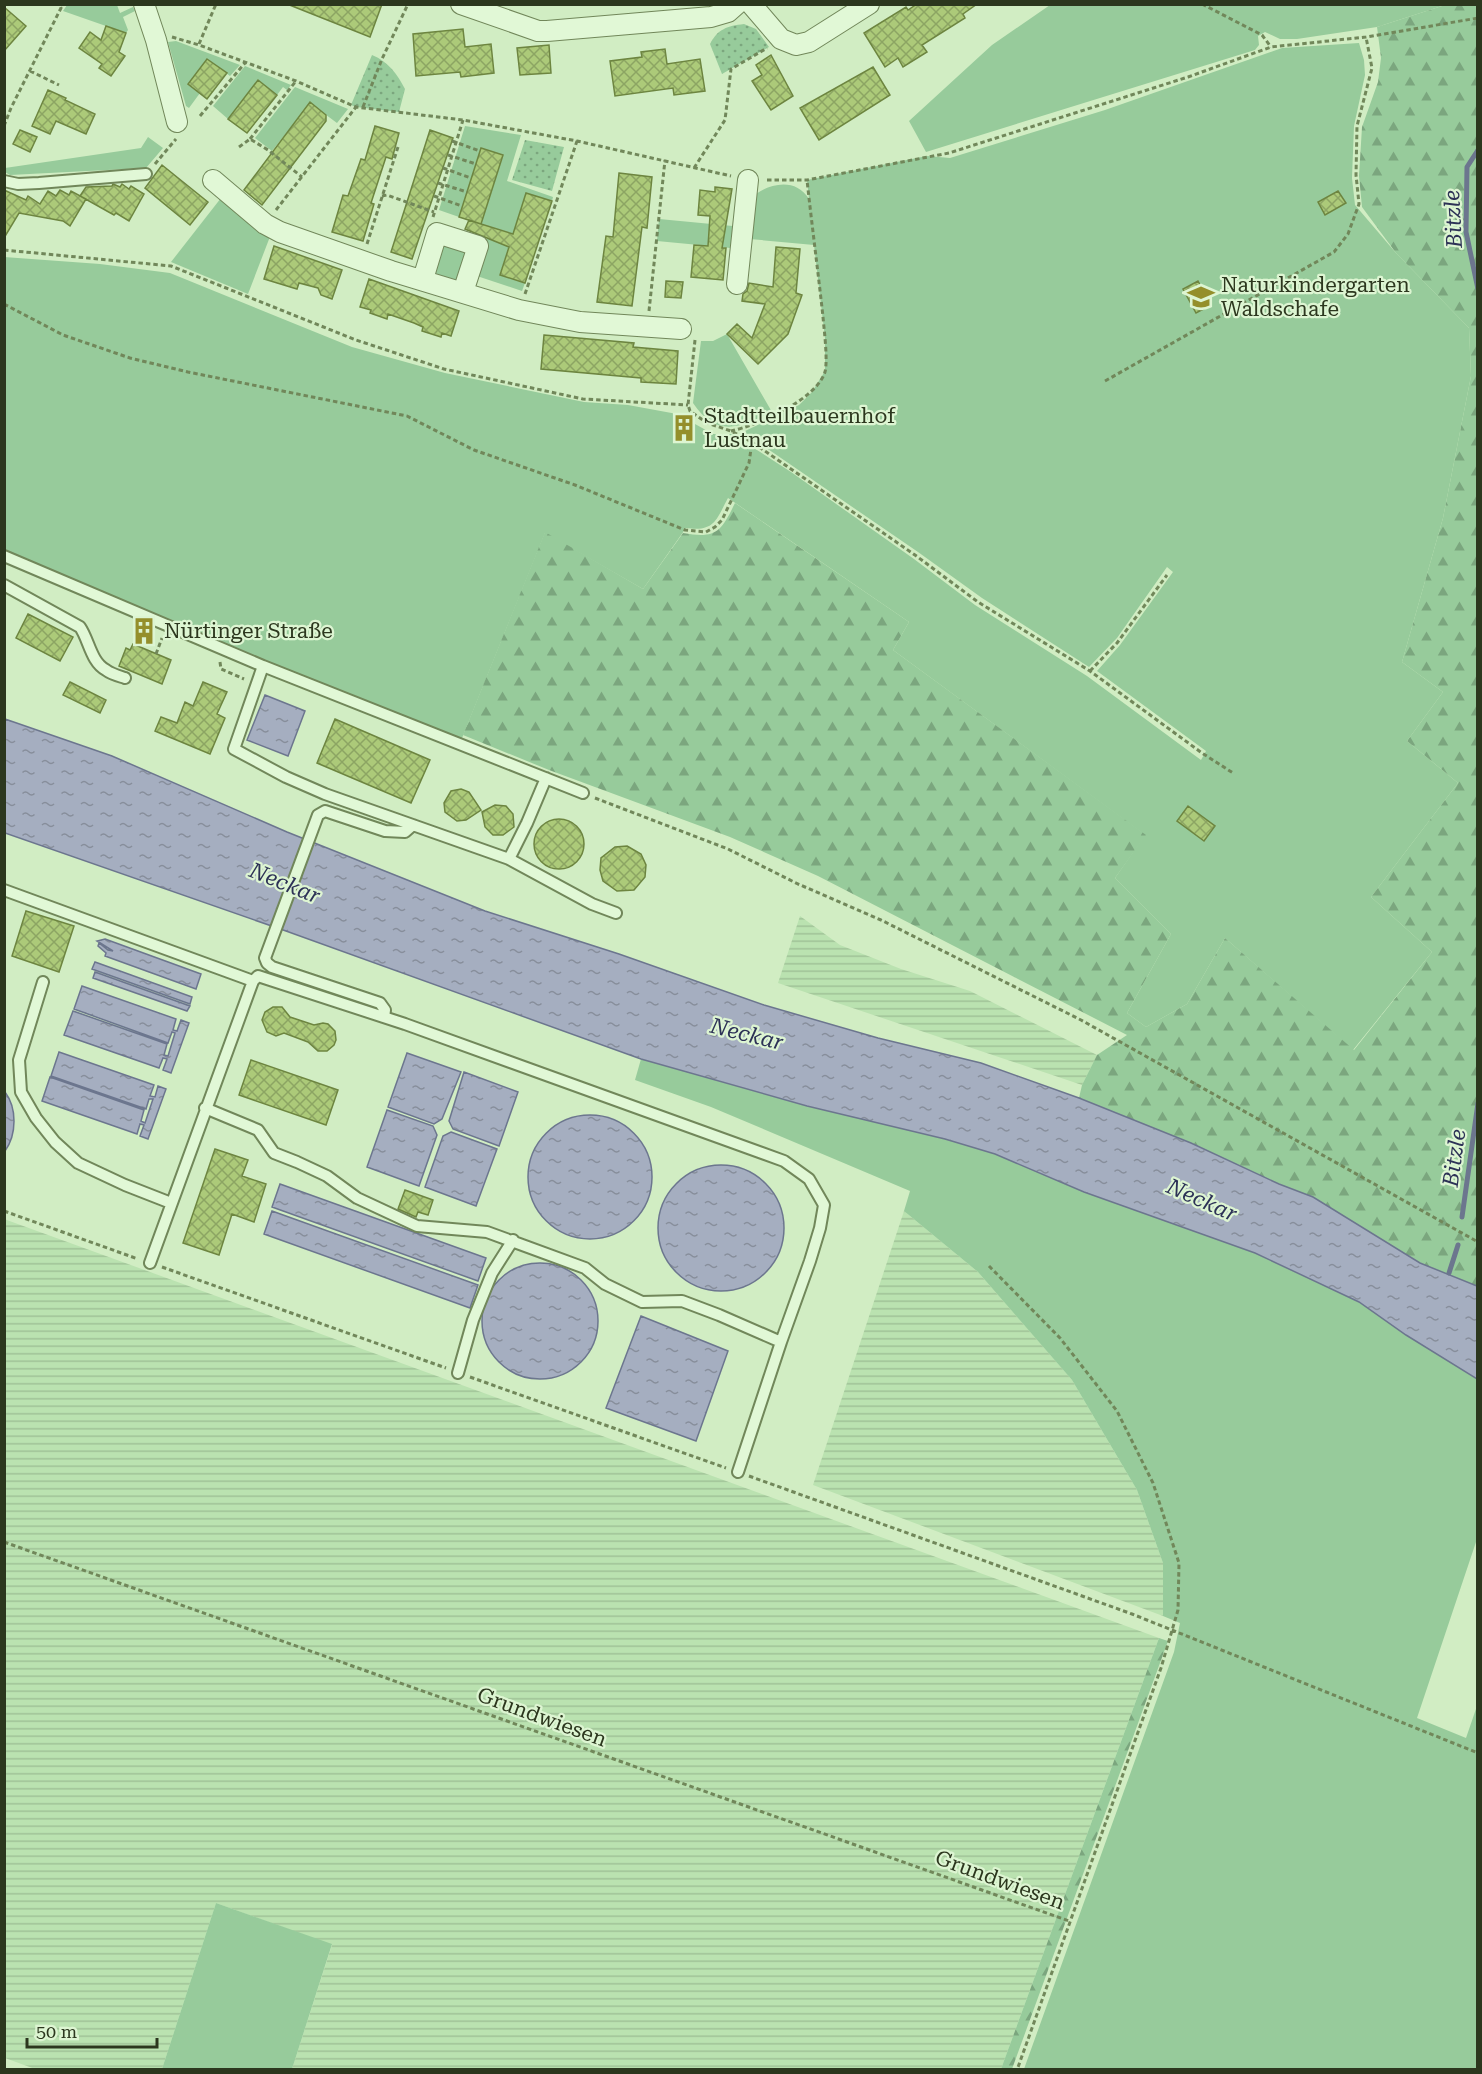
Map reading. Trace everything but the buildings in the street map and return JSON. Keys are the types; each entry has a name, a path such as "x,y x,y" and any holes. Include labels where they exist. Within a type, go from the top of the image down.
{"street":[{"path":"144,4 179,126"},
{"path":"461,4 538,31 711,17 728,12 737,4"},
{"path":"751,4 781,39 796,45 809,42 869,4"},
{"path":"213,180 265,224 280,232 362,260 519,310 572,321 648,327 688,333"},
{"path":"737,284 748,180"},
{"path":"423,279 437,233 478,246 463,292"}],"lane":[{"path":"4,180 18,184 146,174"},
{"path":"4,556 263,666 582,793"},
{"path":"4,585 80,627 88,638 90,649 99,665 106,671 125,678"},
{"path":"263,666 234,749 325,795 509,860 592,904 615,913"},
{"path":"509,860 546,778"},
{"path":"384,1017 386,1010 380,1003 272,967 267,963 266,958 318,814 325,811 385,831 405,832 412,825"},
{"path":"4,890 253,981"},
{"path":"150,1263 253,981 258,976 384,1017 784,1161 809,1179 824,1204 820,1228 738,1472"},
{"path":"43,982 19,1060 21,1092 36,1118 55,1142 78,1163 171,1203"},
{"path":"205,1108 258,1130 274,1153 297,1161 327,1176 357,1198 417,1226 487,1232 513,1240 585,1268 605,1284 642,1302 682,1301 719,1314 781,1342"},
{"path":"458,1372 473,1320 492,1273 513,1240"}],"path":[{"path":"4,126 61,8 59,4"},
{"path":"199,45 216,4"},
{"path":"363,108 382,59 408,4"},
{"path":"1202,4 1262,35 1271,47"},
{"path":"156,40 175,37 199,45 296,81 356,107 463,120 577,141 748,180 807,180 949,153 1188,77 1271,47 1366,37 1478,18"},
{"path":"1105,381 1334,252 1348,234 1359,204 1356,175 1357,126 1372,68 1366,37"},
{"path":"694,169 725,120 731,69 781,39"},
{"path":"200,116 246,62"},
{"path":"30,71 59,85"},
{"path":"224,76 230,80"},
{"path":"239,147 250,139 296,81"},
{"path":"213,90 218,94"},
{"path":"280,205 356,107"},
{"path":"432,218 449,155 463,120"},
{"path":"163,155 179,126"},
{"path":"250,139 302,177"},
{"path":"519,310 577,141"},
{"path":"454,142 480,151"},
{"path":"362,260 398,147"},
{"path":"449,155 476,164"},
{"path":"648,327 665,160"},
{"path":"445,169 471,178"},
{"path":"732,431 745,428 774,415 812,392 825,371 825,338 807,180"},
{"path":"440,184 467,192"},
{"path":"382,196 387,195 434,212"},
{"path":"436,197 462,206"},
{"path":"4,250 171,266 356,340 444,369 583,399 688,405"},
{"path":"4,304 63,335 130,358 188,372 407,416 474,450 575,485 666,524 698,533 706,532 722,520 748,463 752,442"},
{"path":"688,333 688,405 694,415 752,442 915,555 978,602 1090,671 1202,753 1233,772"},
{"path":"1090,671 1117,643 1167,575"},
{"path":"224,649 220,662 221,669 257,684"},
{"path":"582,793 728,849 798,884 881,920 1050,1004 1120,1040 1478,1242"},
{"path":"4,1211 1111,1606 1478,1754"},
{"path":"990,1266 1060,1338 1117,1411 1153,1483 1179,1563 1180,1596 1173,1631 1017,2070"},
{"name":"Grundwiesen","path":"4,1542 1070,1921"}],"green space":[{"path":"67,5 117,5 120,13 133,7 135,11 123,17 128,30 126,33 63,11"},
{"path":"1050,5 1445,5 1377,27 1297,39 1280,39 1265,32 1258,36 1259,45 1255,50 926,152 909,121 992,45"},
{"path":"1445,5 1477,5 1477,1286 1420,1263 1313,1197 1279,1184 1191,1143 1079,1098 1082,1085 1097,1055 1127,1035 818,876 730,837 549,770 463,735 545,532 643,589 683,533 703,535 716,531 726,521 735,503 909,622 893,650 1146,835 1115,878 1171,934 1127,1013 1146,1027 1187,1004 1225,938 1354,1050 1432,952 1371,897 1458,783 1407,741 1443,692 1402,662 1443,518 1471,376 1469,328 1396,253 1362,207 1359,176 1362,127 1378,82 1381,58 1377,27"},
{"path":"744,24 756,29 769,47 722,74 710,44 724,29"},
{"path":"176,41 240,65 230,76 207,59 188,84 200,93 189,108 186,106 168,42"},
{"path":"1359,43 1365,75 1354,126 1352,178 1355,205 1396,253 1469,328 1471,376 1443,518 1402,662 1443,692 1407,741 1458,783 1371,897 1432,952 1353,1050 1225,938 1187,1004 1146,1027 1127,1013 1171,934 1115,878 1145,835 893,650 909,622 728,498 717,518 709,526 696,529 686,528 643,589 545,533 460,743 5,556 4,257 100,264 170,273 352,347 445,373 584,402 628,405 677,414 713,434 732,434 791,472 975,605 1087,676 1201,760 1206,751 1097,671 1120,645 1173,572 1167,567 1117,638 1089,667 982,598 743,432 799,405 812,392 825,371 825,338 814,245 750,239 756,194 770,187 784,184 798,188 809,199 807,180 927,156 950,158 1105,110 1282,48"},
{"path":"372,55 392,69 405,89 399,112 351,105"},
{"path":"245,66 291,85 287,90 283,87 277,95 258,80 228,119 213,106"},
{"path":"295,87 348,109 337,123 310,103 272,151 255,138"},
{"path":"465,126 521,135 507,181 553,197 552,201 526,193 500,274 525,283 522,291 474,275 491,228 481,224 503,155 481,148 459,217 439,210"},
{"path":"148,137 163,148 146,168 10,175 5,172 5,168 141,148"},
{"path":"525,140 564,147 552,191 512,180"},
{"path":"221,198 271,234 248,294 171,262"},
{"path":"659,219 743,227 741,249 657,241"},
{"path":"441,243 468,251 459,282 432,274"},
{"path":"727,334 772,412 750,422 730,427 711,422 693,403 701,341 713,341"},
{"path":"800,916 840,945 901,969 970,991 1097,1055 1082,1085 778,983"},
{"path":"641,1059 807,1106 946,1139 995,1154 1084,1192 1255,1253 1359,1302 1406,1335 1477,1379 1477,1539 1417,1718 1466,1738 1477,1706 1477,2069 1024,2069 1174,1652 1180,1623 1163,1616 1163,1563 1137,1490 1072,1380 978,1272 904,1211 910,1191 711,1107 635,1080"},
{"path":"904,1211 978,1272 1072,1380 1137,1490 1163,1563 1163,1616 813,1485"},
{"path":"4,1219 1159,1638 1001,2069 292,2069 332,1945 216,1903 162,2069 35,2069 5,2058"},
{"path":"1159,1638 1168,1641 1012,2069 1001,2069"},
{"path":"216,1903 332,1944 292,2069 162,2069"}],"water":[{"path":"265,695 305,711 288,756 247,740"},
{"name":"Neckar","path":"5,719 112,756 287,832 485,911 619,954 764,1005 878,1038 981,1063 1079,1098 1191,1143 1279,1184 1313,1197 1420,1263 1477,1286 1477,1379 1406,1335 1359,1302 1255,1253 1084,1192 995,1154 945,1139 807,1106 641,1059 5,833"},
{"path":"105,939 201,974 196,989 105,956 106,953 98,946 99,943 113,951 97,941"},
{"path":"95,962 192,997 190,1004 92,969"},
{"path":"95,972 190,1006 187,1011 93,978"},
{"path":"82,986 176,1019 173,1030 177,1031 181,1020 189,1023 171,1073 163,1070 167,1059 163,1058 159,1068 64,1035 73,1011 167,1044 164,1055 168,1056 175,1033 172,1032 168,1043 74,1009"},
{"path":"59,1052 154,1085 150,1096 155,1097 158,1086 166,1089 148,1139 140,1136 144,1125 140,1124 137,1134 42,1101 50,1077 144,1110 141,1121 145,1123 153,1099 149,1099 146,1109 51,1076"},
{"path":"407,1053 461,1072 442,1119 434,1124 388,1107"},
{"path":"464,1072 518,1092 499,1146 453,1129 449,1121"},
{"path":"5,1092 12,1106 14,1121 12,1137 5,1151"},
{"path":"387,1110 433,1126 437,1135 419,1186 367,1167"},
{"path":"590,1115 614,1120 634,1133 647,1153 652,1177 647,1201 634,1221 614,1234 590,1239 566,1234 546,1221 533,1201 528,1177 533,1153 546,1133 566,1120"},
{"path":"451,1132 497,1149 476,1206 425,1187 443,1136"},
{"path":"721,1165 745,1170 766,1183 779,1204 784,1228 779,1252 766,1273 745,1286 721,1291 697,1286 676,1273 663,1252 658,1228 663,1204 676,1183 697,1170"},
{"path":"280,1184 486,1258 478,1281 272,1207"},
{"path":"272,1211 478,1285 470,1308 264,1234"},
{"path":"540,1263 562,1267 581,1280 594,1299 598,1321 594,1343 581,1362 562,1375 540,1379 518,1375 499,1362 486,1343 482,1321 486,1299 499,1280 518,1267"},
{"path":"641,1316 728,1351 696,1441 606,1408"}],"waterway":[{"name":"Bitzle","path":"1478,150 1467,167 1466,232 1478,289"},
{"name":"Bitzle","path":"1462,1217 1478,1103"},
{"name":"Bitzle","path":"1449,1273 1458,1245"}],"place":[{"name":"Naturkindergarten Waldschafe","path":"1201,297"},
{"name":"Stadtteilbauernhof Lustnau","path":"684,428"},
{"name":"Nürtinger Straße","path":"144,631"}]}
